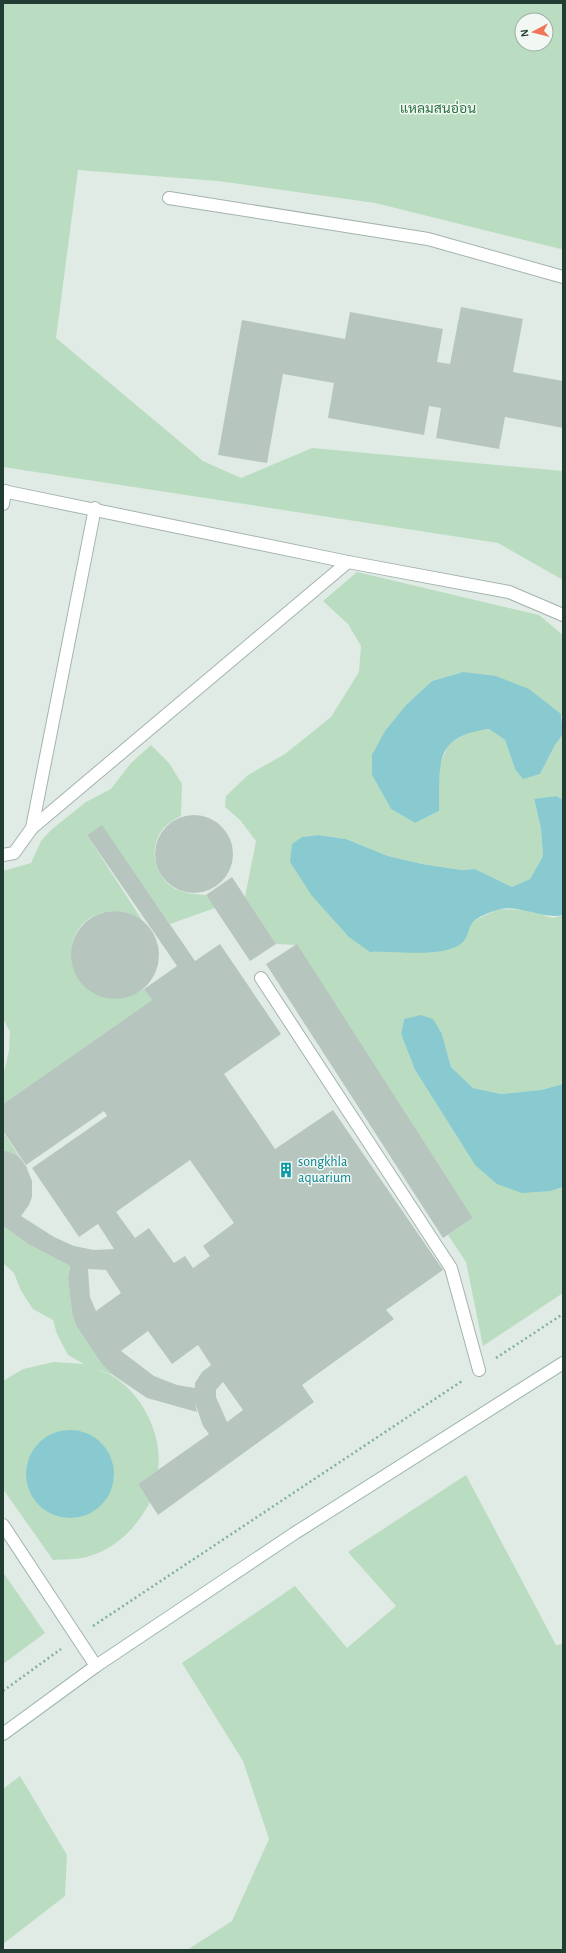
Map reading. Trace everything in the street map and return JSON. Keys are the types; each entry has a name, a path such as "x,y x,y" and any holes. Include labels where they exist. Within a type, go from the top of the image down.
{"street":[{"path":"169,198 428,238 563,277"},
{"path":"3,504 4,491 95,508 348,562 509,592 563,615"},
{"path":"32,828 95,508"},
{"path":"3,855 14,853 32,828 348,562"},
{"path":"261,978 451,1268 479,1370"},
{"path":"3,1734 96,1666 295,1532 563,1363"},
{"path":"3,1525 96,1666"}],"path":[{"path":"89,1629 563,1314"},
{"path":"3,1691 63,1647"}],"green space":[{"name":"แหลมสนอ่อน","path":"3,3 563,3 563,246 561,249 375,203 218,181 78,170 56,338 203,461 241,478 312,448 563,471 563,580 498,543 3,467"},
{"path":"357,572 539,615 563,635 563,719 561,714 463,672 432,681 407,704 372,775 391,809 415,823 439,811 439,766 449,744 469,731 489,729 505,740 515,769 540,774 555,745 563,734 563,800 557,796 534,800 541,829 543,856 530,879 512,887 475,869 462,870 422,864 388,856 346,839 318,835 302,837 312,896 370,952 463,942 473,921 499,909 526,910 553,918 563,915 563,1084 541,1090 501,1094 473,1088 451,1067 442,1034 404,1019 401,1034 415,1070 475,1165 551,1191 563,1187 563,1293 483,1346 466,1262 448,1235 473,1218 297,945 276,944 245,897 256,841 240,820 225,807 226,796 248,775 285,754 331,717 359,672 361,646 348,624 323,601"},
{"path":"151,745 169,763 182,784 181,816 169,823 164,828 156,841 155,857 157,866 160,873 171,886 178,890 192,894 206,895 215,908 170,924 102,826 87,835 142,920 127,913 112,911 101,913 84,923 75,938 72,955 76,972 86,987 101,996 120,998 144,989 152,1000 3,1104 3,1076 9,1051 10,1032 3,1018 3,871 31,863 41,841 51,830 86,802 111,789 131,763"},
{"path":"3,1132 21,1159 15,1154 3,1150"},
{"path":"3,1226 28,1244 70,1266 68,1279 72,1312 113,1375 94,1368 114,1377 134,1394 142,1405 154,1430 159,1457 158,1470 138,1484 150,1502 132,1529 116,1543 107,1549 87,1557 53,1560 3,1489 3,1381 23,1369 54,1362 84,1364 68,1355 57,1334 53,1320 33,1309 21,1291 14,1273 3,1263"},
{"path":"466,1475 556,1645 563,1644 563,1950 187,1950 232,1921 269,1839 243,1761 182,1663 295,1586 347,1648 396,1606 348,1552"},
{"path":"3,1572 45,1633 3,1664"},
{"path":"20,1776 67,1855 65,1896 3,1944 3,1789"}],"water":[{"path":"463,672 496,676 529,689 561,714 563,734 555,745 540,774 523,779 515,769 505,740 489,729 457,738 448,746 440,767 439,811 415,823 391,809 372,775 372,755 385,731 407,704 432,681"},
{"path":"557,796 563,800 563,915 555,916 505,908 497,910 475,920 471,924 466,938 462,943 443,951 418,953 370,952 349,937 312,896 290,862 292,844 302,837 318,835 346,839 388,856 422,864 462,870 475,869 512,887 530,879 543,856 541,829 534,799"},
{"path":"421,1015 433,1019 442,1034 451,1067 473,1088 501,1094 541,1090 563,1084 563,1187 551,1191 522,1193 497,1184 475,1165 415,1070 401,1034 404,1019"},
{"path":"70,1430 87,1434 101,1443 110,1457 114,1474 110,1491 101,1505 87,1514 70,1518 53,1514 39,1505 30,1491 26,1474 30,1457 39,1443 53,1434"}],"building":[{"path":"461,307 523,319 513,372 563,381 563,428 505,417 499,449 436,438 441,408 429,406 424,435 328,418 334,383 283,374 267,463 218,455 242,320 345,339 350,312 443,329 437,362 450,364"},
{"path":"186,815 202,815 216,821 227,832 233,846 233,862 227,876 216,887 202,893 186,893 172,887 161,876 155,862 155,846 161,832 172,821"},
{"name":"songkhla aquarium","path":"102,825 195,961 220,944 281,1034 224,1074 275,1149 333,1110 443,1270 386,1310 394,1319 302,1385 314,1402 158,1515 138,1484 209,1434 203,1426 195,1403 197,1412 147,1398 113,1375 102,1364 76,1325 72,1312 68,1279 70,1266 28,1244 3,1226 3,1150 15,1154 21,1159 26,1166 32,1181 32,1197 29,1205 21,1216 54,1237 74,1246 94,1250 114,1249 98,1224 79,1237 32,1168 107,1116 104,1111 26,1165 3,1131 3,1104 152,1000 144,989 177,966 87,835","holes":["190,1160 234,1223 203,1246 210,1256 193,1268 185,1256 174,1263 149,1228 135,1238 116,1212","88,1269 106,1270 121,1293 96,1311 90,1297","148,1331 172,1364 198,1345 211,1365 202,1372 195,1383 195,1388 177,1385 154,1376 121,1351","223,1382 243,1410 227,1422 216,1397 216,1390"]},
{"path":"232,877 276,944 250,961 206,895"},
{"path":"115,911 132,915 146,924 155,938 159,955 155,972 146,986 132,995 115,999 98,995 84,986 75,972 71,955 75,938 84,924 98,915"},
{"name":"songkhla aquarium","path":"297,944 473,1218 443,1238 266,964"}],"place":[{"name":"songkhla aquarium","path":"286,1170"}]}
